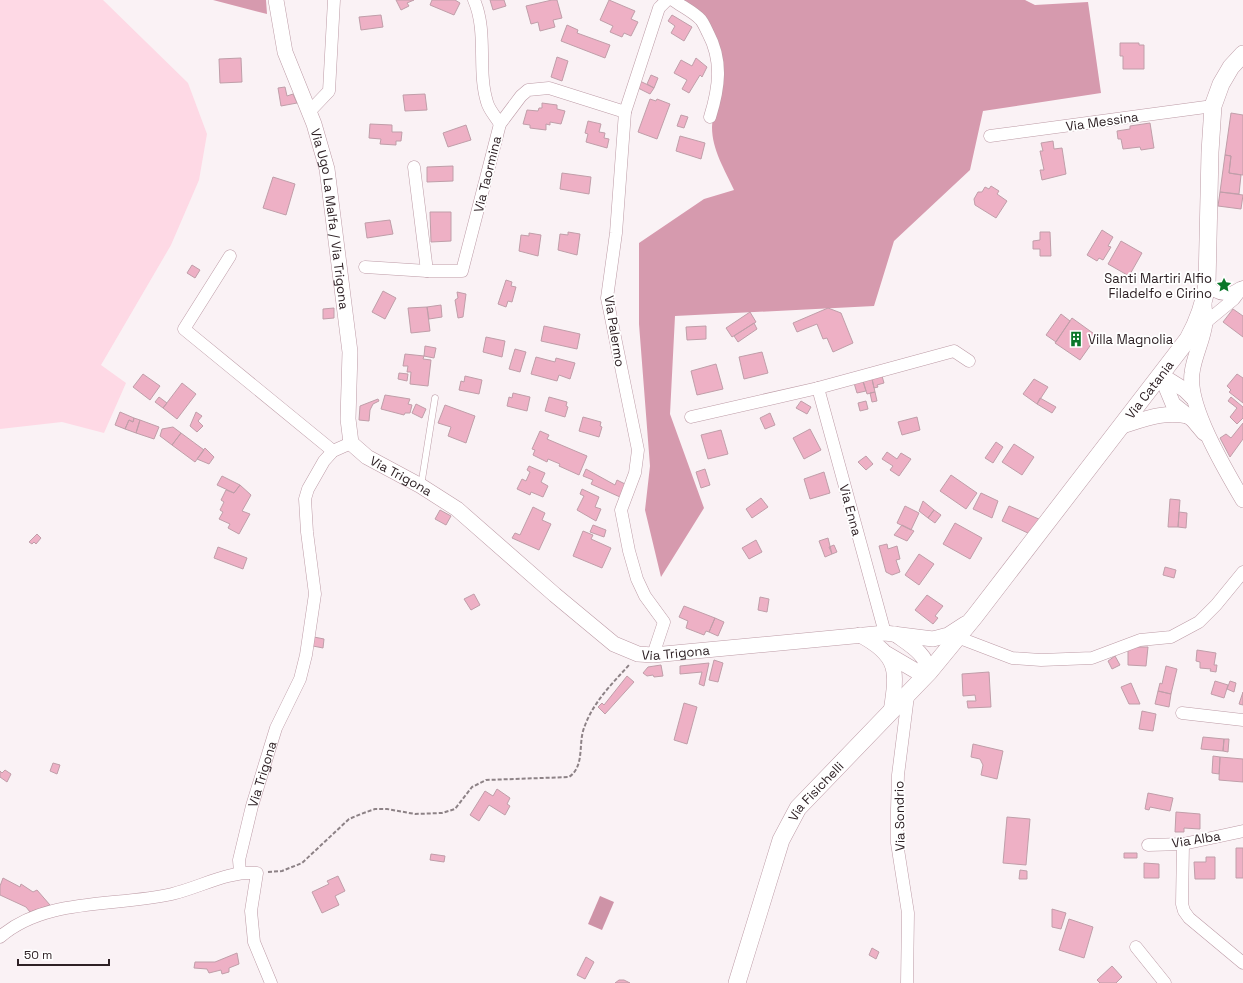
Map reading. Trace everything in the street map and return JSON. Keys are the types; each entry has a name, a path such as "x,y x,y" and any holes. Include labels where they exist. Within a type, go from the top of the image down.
{"main road":[{"name":"Via Catania","path":"957,638 1161,375 1195,340 1198,322 1204,304 1207,284 1210,152 1213,106 1221,84 1231,67 1243,54"},
{"name":"Via Fisichelli","path":"737,983 781,840 798,808 908,696 957,638"}],"street":[{"name":"Via Ugo La Malfa / Via Trigona","path":"276,0 285,52 314,124 327,169 350,352 348,419 351,443"},
{"path":"309,112 329,91 334,0"},
{"path":"474,0 480,26 484,88 488,104 500,124"},
{"name":"Via Palermo","path":"646,654 664,622 645,596 637,580 629,551 621,510 634,473 638,450 607,298 616,232 625,112 659,8 667,0"},
{"path":"673,0 700,20 712,41 718,59 719,76 717,96 710,117"},
{"name":"Via Taormina","path":"365,267 427,271 462,271 500,124 521,96 528,90 549,88 625,112"},
{"name":"Via Messina","path":"990,136 1213,106"},
{"path":"414,167 427,271"},
{"path":"230,256 184,329 333,451"},
{"path":"1207,284 1217,294 1230,297"},
{"path":"1243,287 1230,297 1206,322 1195,340 1191,388 1193,398 1215,448 1243,500"},
{"path":"1206,322 1204,304 1212,298 1230,297"},
{"path":"1195,340 1230,297"},
{"path":"691,417 818,388 954,351 969,361"},
{"path":"1161,375 1184,390 1193,398"},
{"path":"1161,375 1173,404 1199,426 1215,448"},
{"name":"Via Enna","path":"818,388 889,634"},
{"path":"1122,426 1163,414 1174,413 1187,416"},
{"name":"Via Trigona","path":"240,872 239,860 252,806 276,728 300,679 306,655 315,594 307,532 306,499 308,489 321,467 333,451 351,443 367,457 421,486 456,509 555,596 614,644 646,654 889,634 933,638 948,635 975,616"},
{"path":"957,638 1012,658 1040,660 1092,658 1140,640 1171,637 1199,622 1216,605 1243,572"},
{"path":"860,636 916,671 929,672 927,662 921,653 889,634"},
{"path":"887,654 894,668 895,683 891,712"},
{"name":"Via Sondrio","path":"907,983 908,913 897,843 897,810 898,775 908,696"},
{"path":"1182,713 1243,720"},
{"name":"Via Alba","path":"1148,845 1183,844 1243,830"},
{"path":"1183,844 1182,904 1184,911 1189,918 1243,963"},
{"path":"0,936 20,923 58,909 172,894 240,872 257,873 251,911 254,942 271,983"},
{"path":"1136,948 1165,983"}],"lane":[{"path":"421,486 434,398"}],"path":[{"path":"257,873 282,871 302,863 349,819 376,809 400,810 415,814 442,813 455,809 472,787 486,780 569,777 577,768 583,729 594,706 646,654"}],"shaded area":[{"path":"0,0 103,0 188,83 207,134 199,180 171,245 101,365 126,383 104,433 62,422 0,429"},
{"path":"213,0 266,0 267,14"},
{"path":"681,0 1025,0 1035,5 1088,2 1101,93 983,111 970,170 894,241 874,306 675,316 670,414 704,508 661,577 645,510 650,466 639,324 639,243 704,199 734,190 714,144 712,127 714,115 721,95 723,77 720,52 709,32"},
{"path":"600,896 614,902 602,930 588,924"}],"building":[{"path":"396,0 414,0 407,3 409,6 401,10"},
{"path":"432,0 455,0 460,3 454,15 430,5"},
{"path":"490,0 504,0 506,6 493,10"},
{"path":"557,0 562,18 553,20 555,27 540,31 538,22 531,24 526,6"},
{"path":"609,0 635,11 631,19 638,22 631,36 624,33 622,37 610,32 613,26 600,20"},
{"path":"381,15 383,27 361,30 359,17"},
{"path":"672,15 692,27 684,41 671,33 675,26 668,21"},
{"path":"567,25 578,30 577,33 610,45 605,58 561,41"},
{"path":"1120,43 1139,43 1139,45 1144,45 1144,69 1123,69 1123,56 1120,56"},
{"path":"557,57 568,61 562,81 551,77"},
{"path":"241,58 242,82 220,83 219,59"},
{"path":"696,58 707,67 702,77 700,75 689,93 682,89 687,80 674,73 681,60 692,66"},
{"path":"651,75 658,78 654,88 647,84"},
{"path":"640,81 654,88 650,94 638,88"},
{"path":"285,87 287,96 293,94 297,103 281,106 278,88"},
{"path":"425,94 427,110 405,111 403,95"},
{"path":"650,99 656,101 657,99 670,104 657,139 638,132"},
{"path":"542,103 557,105 557,109 565,111 561,124 550,122 550,125 546,124 546,130 530,128 530,125 523,124 527,110 538,111 539,108 542,108"},
{"path":"1231,113 1243,115 1243,175 1229,173 1231,156 1225,155"},
{"path":"681,115 688,117 684,128 677,126"},
{"path":"588,121 601,124 599,132 605,133 604,138 609,139 607,148 586,142 588,134 585,133"},
{"path":"1150,123 1154,148 1141,150 1140,147 1123,149 1121,139 1118,139 1117,131 1130,129 1130,126"},
{"path":"370,124 392,125 392,132 402,132 401,141 396,141 396,145 380,144 381,139 369,138"},
{"path":"466,125 471,140 448,147 443,133"},
{"path":"680,136 705,143 701,159 676,151"},
{"path":"1053,141 1054,149 1062,148 1066,174 1042,180 1040,170 1044,170 1040,151 1043,151 1041,143"},
{"path":"1225,155 1231,156 1229,173 1241,175 1239,194 1220,192"},
{"path":"453,166 453,181 427,182 427,167"},
{"path":"562,173 591,177 589,194 560,189"},
{"path":"273,177 295,184 286,215 263,208"},
{"path":"991,186 999,191 997,194 1007,201 996,218 975,205 974,199 978,192 982,192 985,187 989,189"},
{"path":"1220,192 1243,195 1241,209 1218,206"},
{"path":"430,212 451,212 451,241 431,242"},
{"path":"390,220 393,234 367,238 365,223"},
{"path":"1102,230 1113,237 1108,246 1111,247 1103,260 1099,258 1097,261 1087,255"},
{"path":"568,232 580,234 577,255 558,250 560,234 568,235"},
{"path":"1040,232 1050,232 1051,256 1040,256 1040,249 1033,249 1033,241 1040,240"},
{"path":"529,233 541,235 538,256 519,251 521,235 529,236"},
{"path":"1121,241 1142,253 1129,276 1108,264"},
{"path":"192,265 200,270 195,278 187,273"},
{"path":"506,280 512,282 511,286 516,287 512,302 508,301 506,307 498,304"},
{"path":"383,291 396,298 385,319 372,312"},
{"path":"457,292 466,294 463,317 458,318 455,300 458,298"},
{"path":"441,305 442,317 429,319 427,307"},
{"path":"427,307 430,331 411,333 408,308"},
{"path":"334,308 334,318 323,319 323,309"},
{"path":"828,308 841,313 853,343 833,352 827,338 823,339 817,324 797,332 793,323"},
{"path":"1233,309 1243,316 1243,337 1223,322"},
{"path":"750,312 756,322 732,337 726,328"},
{"path":"1061,314 1070,321 1056,342 1046,335"},
{"name":"Villa Magnolia","path":"1072,318 1097,336 1080,360 1055,343"},
{"path":"754,323 757,329 738,342 734,336"},
{"path":"544,326 580,334 577,349 541,341"},
{"path":"706,326 706,339 687,340 686,327"},
{"path":"486,337 505,341 502,357 483,352"},
{"path":"425,346 436,348 434,358 424,356"},
{"path":"515,349 526,352 520,372 509,369"},
{"path":"762,352 768,373 744,379 739,357"},
{"path":"405,354 424,356 423,359 431,360 428,386 410,384 411,372 407,372 408,366 403,366"},
{"path":"536,357 555,362 556,358 575,363 570,379 559,375 557,381 531,374"},
{"path":"716,364 723,389 697,395 691,371"},
{"path":"399,373 408,374 407,381 398,379"},
{"path":"143,374 160,386 150,400 133,387"},
{"path":"1237,374 1243,378 1243,403 1229,392 1231,390 1227,386"},
{"path":"465,376 482,380 479,394 459,390 461,381 464,382"},
{"path":"882,376 884,383 877,385 878,387 874,388 872,379"},
{"path":"872,379 875,392 867,394 863,381"},
{"path":"1034,379 1048,387 1037,404 1023,394"},
{"path":"863,381 866,391 857,393 854,383"},
{"path":"182,383 196,394 177,419 163,408"},
{"path":"875,392 877,401 872,402 870,393"},
{"path":"513,393 530,397 527,411 507,406 509,397 512,398"},
{"path":"385,395 410,399 408,404 412,405 410,413 405,413 404,415 381,409"},
{"path":"159,397 167,403 163,408 155,402"},
{"path":"549,397 567,402 566,406 568,407 565,417 545,411"},
{"path":"1231,397 1243,407 1243,418 1237,424 1230,417 1237,408 1228,401"},
{"path":"1040,398 1056,407 1052,413 1037,404"},
{"path":"378,399 379,401 373,404 370,410 369,421 359,420 360,406"},
{"path":"801,401 811,407 807,414 796,408"},
{"path":"866,401 868,409 860,411 858,403"},
{"path":"416,404 426,409 422,418 412,413"},
{"path":"445,405 475,416 466,443 448,436 451,427 438,423"},
{"path":"120,412 134,418 133,422 129,420 125,429 115,425"},
{"path":"196,412 202,416 198,421 203,426 197,432 190,426"},
{"path":"770,413 775,425 765,429 760,418"},
{"path":"583,417 601,422 600,426 602,427 599,437 579,431"},
{"path":"917,417 920,430 902,435 898,422"},
{"path":"134,418 140,420 136,433 125,429 129,420 133,422"},
{"path":"140,420 159,427 154,439 136,433"},
{"path":"1243,423 1243,439 1230,457 1220,438 1226,434 1231,438"},
{"path":"173,427 181,433 172,445 160,436 162,429"},
{"path":"810,429 821,450 804,459 793,438"},
{"path":"721,430 728,454 708,459 701,435"},
{"path":"540,431 549,435 547,439 587,456 579,475 559,466 560,464 548,459 547,462 533,455 535,450 532,449"},
{"path":"181,433 204,450 195,462 172,445"},
{"path":"996,442 1003,447 993,463 985,458"},
{"path":"1014,444 1034,457 1022,475 1002,462"},
{"path":"205,448 214,457 209,464 197,459"},
{"path":"887,452 897,459 901,453 911,459 899,476 890,470 893,466 882,459"},
{"path":"866,456 873,464 866,470 858,462"},
{"path":"529,466 545,473 541,482 548,486 543,497 531,492 530,495 517,489 522,479 526,481 530,472 527,470"},
{"path":"586,469 615,485 617,480 625,484 620,497 591,484 593,480 583,476"},
{"path":"705,469 710,485 701,488 696,472"},
{"path":"824,472 830,493 810,499 804,479"},
{"path":"951,475 977,493 966,509 940,491"},
{"path":"222,476 240,485 234,493 217,485"},
{"path":"240,485 251,495 242,511 250,514 239,534 228,528 230,524 219,519 223,512 220,510 224,502 221,500 226,490 234,493"},
{"path":"582,489 599,497 595,507 601,509 596,521 577,510 584,496 580,494"},
{"path":"981,493 998,501 992,518 973,509"},
{"path":"761,498 768,507 752,518 746,509"},
{"path":"1170,499 1180,500 1178,527 1168,527"},
{"path":"923,501 934,510 928,518 919,511"},
{"path":"905,506 919,513 911,530 897,523"},
{"path":"1009,506 1041,520 1030,534 1002,521"},
{"path":"533,507 545,513 542,520 551,524 539,550 512,538 515,533 520,535"},
{"path":"440,510 451,516 446,525 435,519"},
{"path":"934,510 941,515 935,523 928,518"},
{"path":"1179,512 1187,513 1186,528 1178,527"},
{"path":"955,523 982,538 970,559 943,544"},
{"path":"593,525 606,530 604,537 590,532"},
{"path":"902,525 914,531 907,541 894,535"},
{"path":"583,531 593,535 591,539 611,548 602,568 573,556"},
{"path":"37,534 41,538 36,544 34,542 32,544 29,542"},
{"path":"828,538 832,554 825,557 819,541"},
{"path":"756,540 762,552 749,559 742,548"},
{"path":"887,544 888,549 897,546 900,559 896,560 900,572 892,575 886,572 879,546"},
{"path":"834,545 837,552 832,554 829,547"},
{"path":"218,547 247,558 243,569 214,558"},
{"path":"919,554 934,564 919,585 905,575"},
{"path":"1165,567 1176,570 1174,578 1163,575"},
{"path":"474,594 480,605 471,610 464,599"},
{"path":"927,595 943,606 935,616 938,618 933,624 915,610"},
{"path":"760,597 769,599 767,612 758,610"},
{"path":"684,606 715,618 709,632 706,631 704,635 686,628 688,621 679,617"},
{"path":"715,618 724,622 718,636 709,632"},
{"path":"314,637 324,639 323,648 313,646"},
{"path":"1128,647 1148,647 1146,666 1128,665"},
{"path":"1197,650 1216,653 1214,665 1217,665 1216,672 1210,671 1211,669 1200,668 1200,662 1196,661"},
{"path":"1115,656 1120,665 1112,669 1108,661"},
{"path":"714,660 723,663 718,682 709,680"},
{"path":"709,663 704,686 699,684 702,672 680,674 680,666"},
{"path":"661,665 663,676 647,676 643,673 648,667"},
{"path":"1166,666 1177,669 1171,694 1158,691 1160,683 1162,684"},
{"path":"989,672 991,707 968,708 967,701 976,701 975,695 963,696 962,674"},
{"path":"627,676 634,682 605,714 598,707 602,703 604,705"},
{"path":"1215,681 1228,685 1224,698 1211,694"},
{"path":"1230,681 1236,683 1234,692 1227,689"},
{"path":"1131,683 1140,704 1129,704 1121,687"},
{"path":"1158,691 1171,694 1169,707 1155,704"},
{"path":"1243,692 1243,705 1239,704"},
{"path":"684,703 697,707 687,744 674,740"},
{"path":"1142,711 1156,714 1153,731 1139,729"},
{"path":"1203,737 1224,739 1223,751 1201,749"},
{"path":"1224,739 1229,739 1228,752 1223,751"},
{"path":"973,744 1003,751 997,779 981,775 983,765 980,759 971,757"},
{"path":"1213,756 1220,757 1219,774 1212,773"},
{"path":"1220,757 1243,759 1243,782 1219,780"},
{"path":"53,763 60,765 57,774 50,771"},
{"path":"5,770 11,774 7,782 0,777 0,771 2,773"},
{"path":"497,789 510,798 507,804 510,806 505,815 489,805 479,821 470,815 485,791 493,796"},
{"path":"1148,793 1173,798 1170,811 1150,807 1149,810 1145,809"},
{"path":"1176,812 1200,814 1200,829 1184,828 1184,832 1175,832"},
{"path":"1007,817 1030,819 1026,865 1003,863"},
{"path":"1236,848 1243,848 1243,878 1236,878"},
{"path":"1124,853 1137,853 1137,858 1124,858"},
{"path":"431,854 445,856 444,862 430,860"},
{"path":"1206,857 1215,857 1215,879 1195,879 1194,862 1206,862"},
{"path":"1144,863 1159,864 1159,878 1144,878"},
{"path":"1020,870 1027,871 1027,879 1019,879"},
{"path":"338,876 345,891 335,896 339,905 322,913 312,892 329,884 327,881"},
{"path":"3,878 20,887 21,884 33,892 37,890 50,905 30,912 26,907 0,895 0,886"},
{"path":"1052,909 1066,913 1061,929 1052,927"},
{"path":"1069,919 1093,927 1084,958 1059,950"},
{"path":"872,948 879,952 876,959 869,955"},
{"path":"237,953 239,964 229,968 229,972 222,974 221,970 209,973 207,969 194,968 195,962 215,962"},
{"path":"586,957 594,962 585,979 577,975"},
{"path":"1112,966 1122,977 1116,983 1100,983 1097,980"},
{"path":"619,980 624,980 630,983 615,983"}],"place":[{"name":"Santi Martiri Alfio Filadelfo e Cirino","path":"1224,285"},
{"name":"Villa Magnolia","path":"1076,339"}]}
